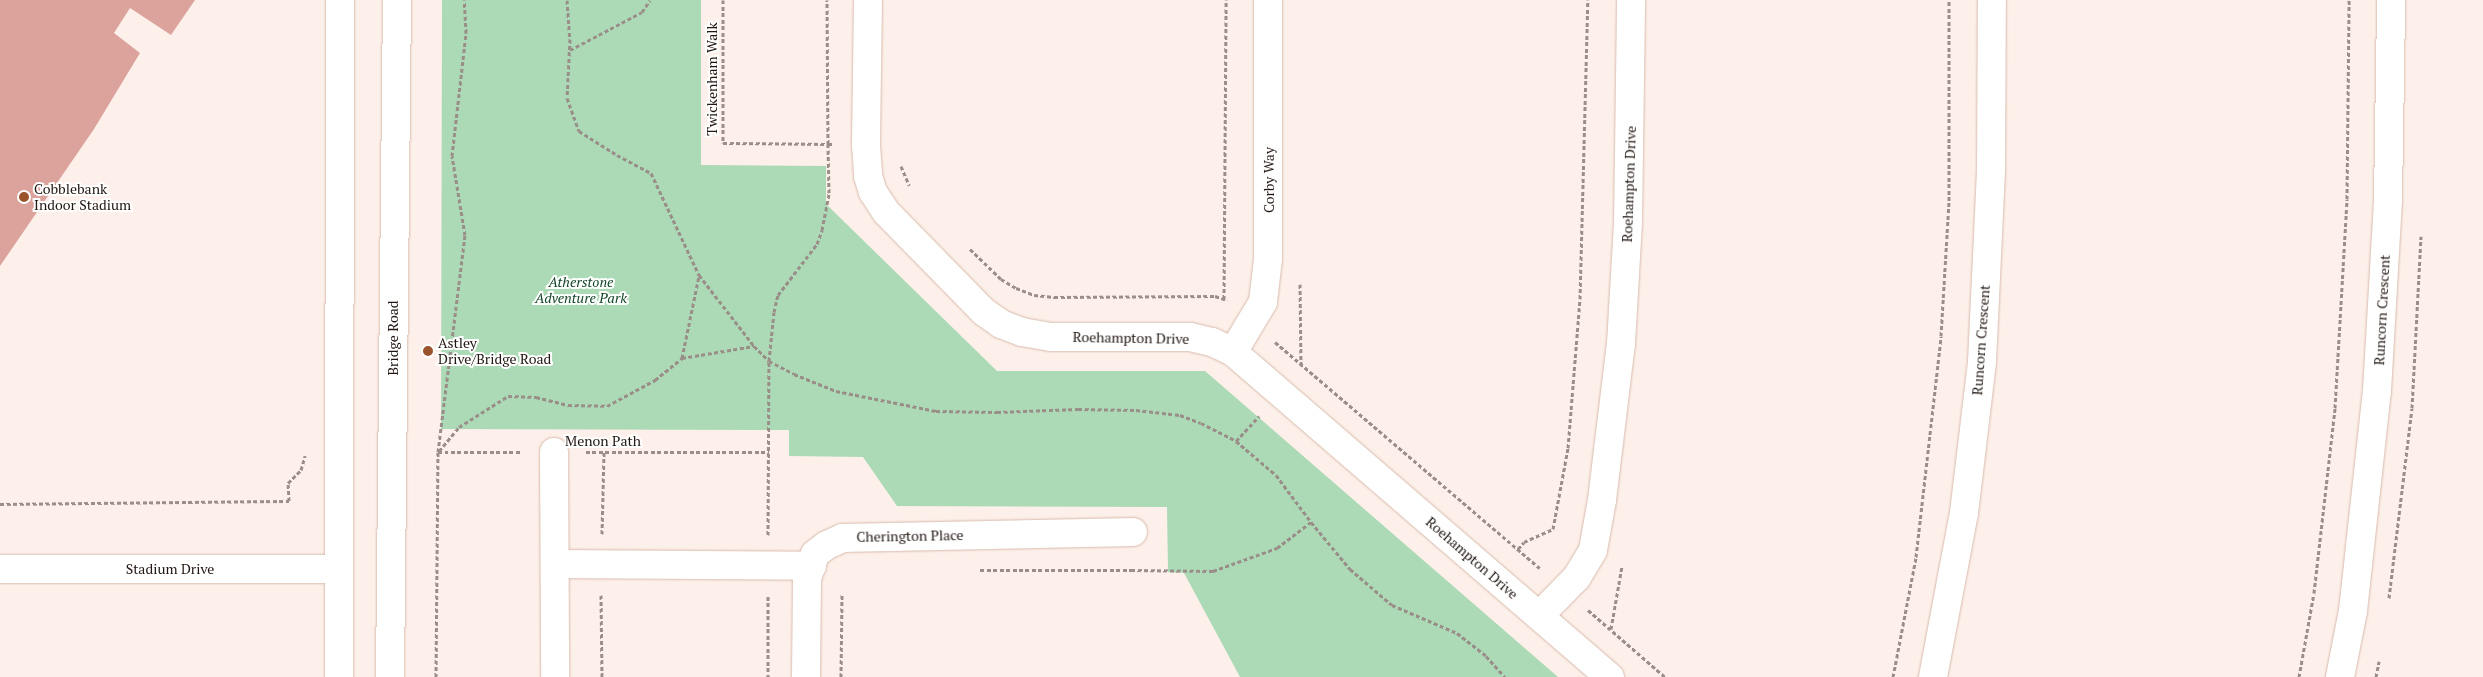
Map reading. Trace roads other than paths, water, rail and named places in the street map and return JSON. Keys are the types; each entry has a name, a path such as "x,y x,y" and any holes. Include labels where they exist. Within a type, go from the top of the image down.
{"street":[{"path":"339,677 340,0"},
{"name":"Bridge Road","path":"390,677 397,0"},
{"name":"Roehampton Drive","path":"868,0 866,145 868,176 873,192 886,212 984,312 1001,324 1022,332 1051,337 1190,337 1212,342 1233,352 1610,677"},
{"name":"Corby Way","path":"1233,352 1262,302 1268,259 1268,0"},
{"name":"Roehampton Drive","path":"1539,616 1577,577 1593,550 1602,500 1621,344 1627,241 1631,127 1631,0"},
{"name":"Runcorn Crescent","path":"1932,677 1964,513 1982,362 1990,170 1992,0"},
{"name":"Runcorn Crescent","path":"2340,677 2353,611 2377,391 2388,199 2391,0"},
{"path":"554,452 555,677"},
{"name":"Cherington Place","path":"806,677 807,579 815,554 827,545 843,538 1133,532"},
{"path":"555,564 812,566"},
{"name":"Stadium Drive","path":"0,568 339,569"}],"place":[{"name":"Cobblebank Indoor Stadium","path":"24,197"},
{"name":"Astley Drive/Bridge Road","path":"428,351"}],"park label":[{"name":"Atherstone Adventure Park","path":"581,290"}]}
